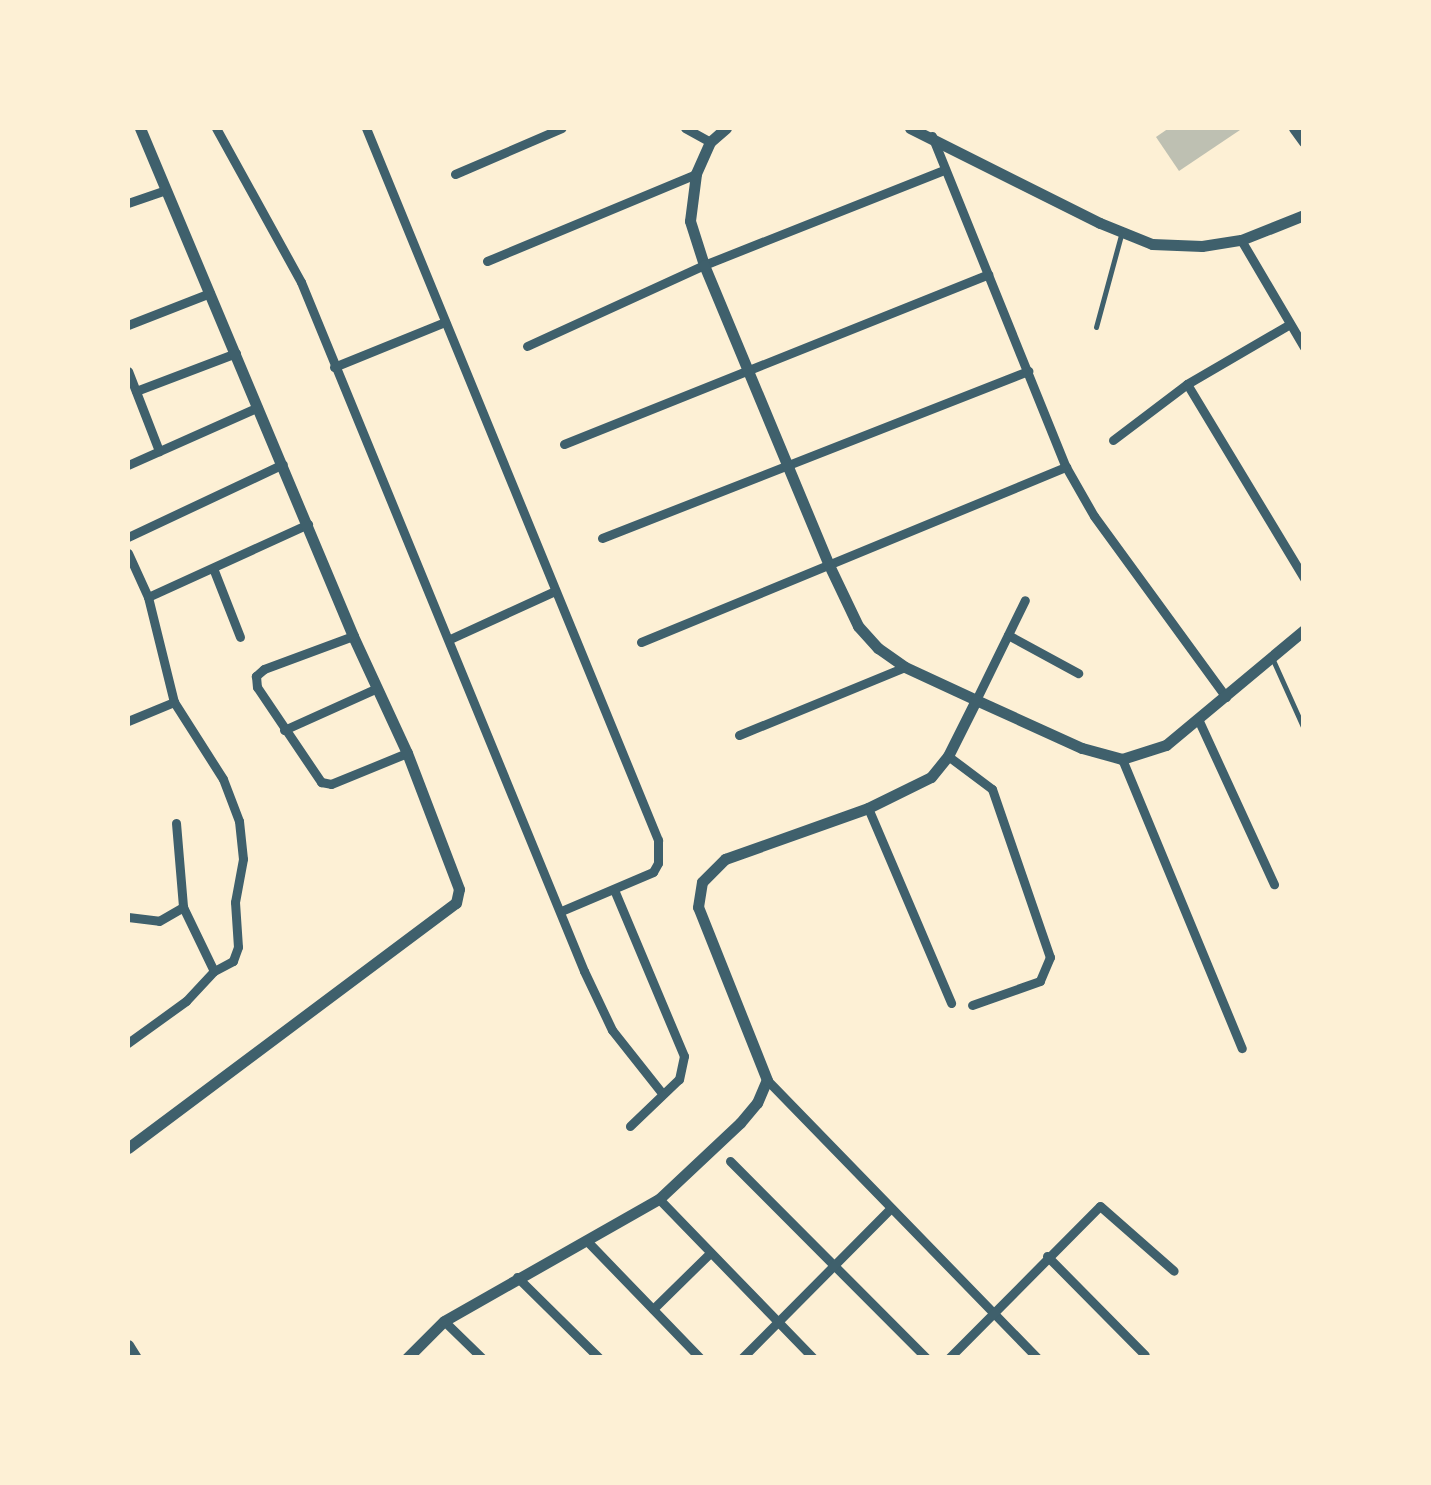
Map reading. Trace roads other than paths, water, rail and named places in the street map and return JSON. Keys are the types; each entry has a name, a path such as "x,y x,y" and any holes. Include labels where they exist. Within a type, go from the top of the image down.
{"street":[{"path":"128,133 140,128 456,876 456,904 128,1148"},
{"path":"216,128 293,267 612,1030 662,1093"},
{"path":"366,128 658,840 658,862 653,872 615,892 561,911"},
{"path":"455,174 562,128"},
{"path":"685,128 710,142"},
{"path":"726,128 710,142 696,174 690,221 704,265 858,626 905,667 1082,748 1122,759 1166,745 1304,630"},
{"path":"910,128 1152,244 1202,246 1241,240 1304,214"},
{"path":"1294,128 1304,142"},
{"path":"932,136 1066,468 1094,516 1226,697"},
{"path":"527,346 704,265 944,170"},
{"path":"488,261 696,174"},
{"path":"128,204 166,190"},
{"path":"1241,240 1304,346"},
{"path":"564,444 988,274"},
{"path":"128,325 210,294"},
{"path":"334,366 445,322"},
{"path":"1112,440 1187,384 1290,324"},
{"path":"136,391 236,353"},
{"path":"128,371 158,451"},
{"path":"602,538 788,469 1028,371"},
{"path":"1187,384 1304,578"},
{"path":"128,465 258,406"},
{"path":"128,536 283,464"},
{"path":"641,642 1066,468"},
{"path":"148,597 308,524"},
{"path":"128,553 148,597 174,702 223,779 238,821 243,859 235,902 238,947 233,961 214,971 175,1010 128,1042"},
{"path":"213,568 240,637"},
{"path":"450,639 555,591"},
{"path":"1025,600 948,756 931,777 868,808 724,859 702,882 698,907 766,1080 1038,1358"},
{"path":"1008,634 1078,673"},
{"path":"353,636 264,669 256,676 257,686 321,782 331,784 406,753"},
{"path":"739,735 905,667"},
{"path":"284,730 377,688"},
{"path":"128,722 174,702"},
{"path":"1198,719 1274,884"},
{"path":"948,756 992,788 1050,957 1048,970 1040,981 972,1005"},
{"path":"1122,759 1242,1048"},
{"path":"868,808 951,1004"},
{"path":"176,823 183,907 214,971"},
{"path":"615,892 680,1045 684,1069 630,1126"},
{"path":"128,918 159,921 183,907"},
{"path":"407,1358 444,1321 659,1199 740,1123 757,1103 766,1080"},
{"path":"730,1161 926,1358"},
{"path":"659,1199 812,1358"},
{"path":"949,1358 1100,1206 1112,1212 1174,1271"},
{"path":"742,1358 892,1208"},
{"path":"586,1240 700,1358"},
{"path":"653,1309 710,1253"},
{"path":"1048,1256 1145,1355"},
{"path":"517,1277 599,1358"},
{"path":"444,1321 482,1358"},
{"path":"128,1345 136,1358"}],"lane":[{"path":"1096,327 1122,232"},
{"path":"1272,658 1304,729"}]}
